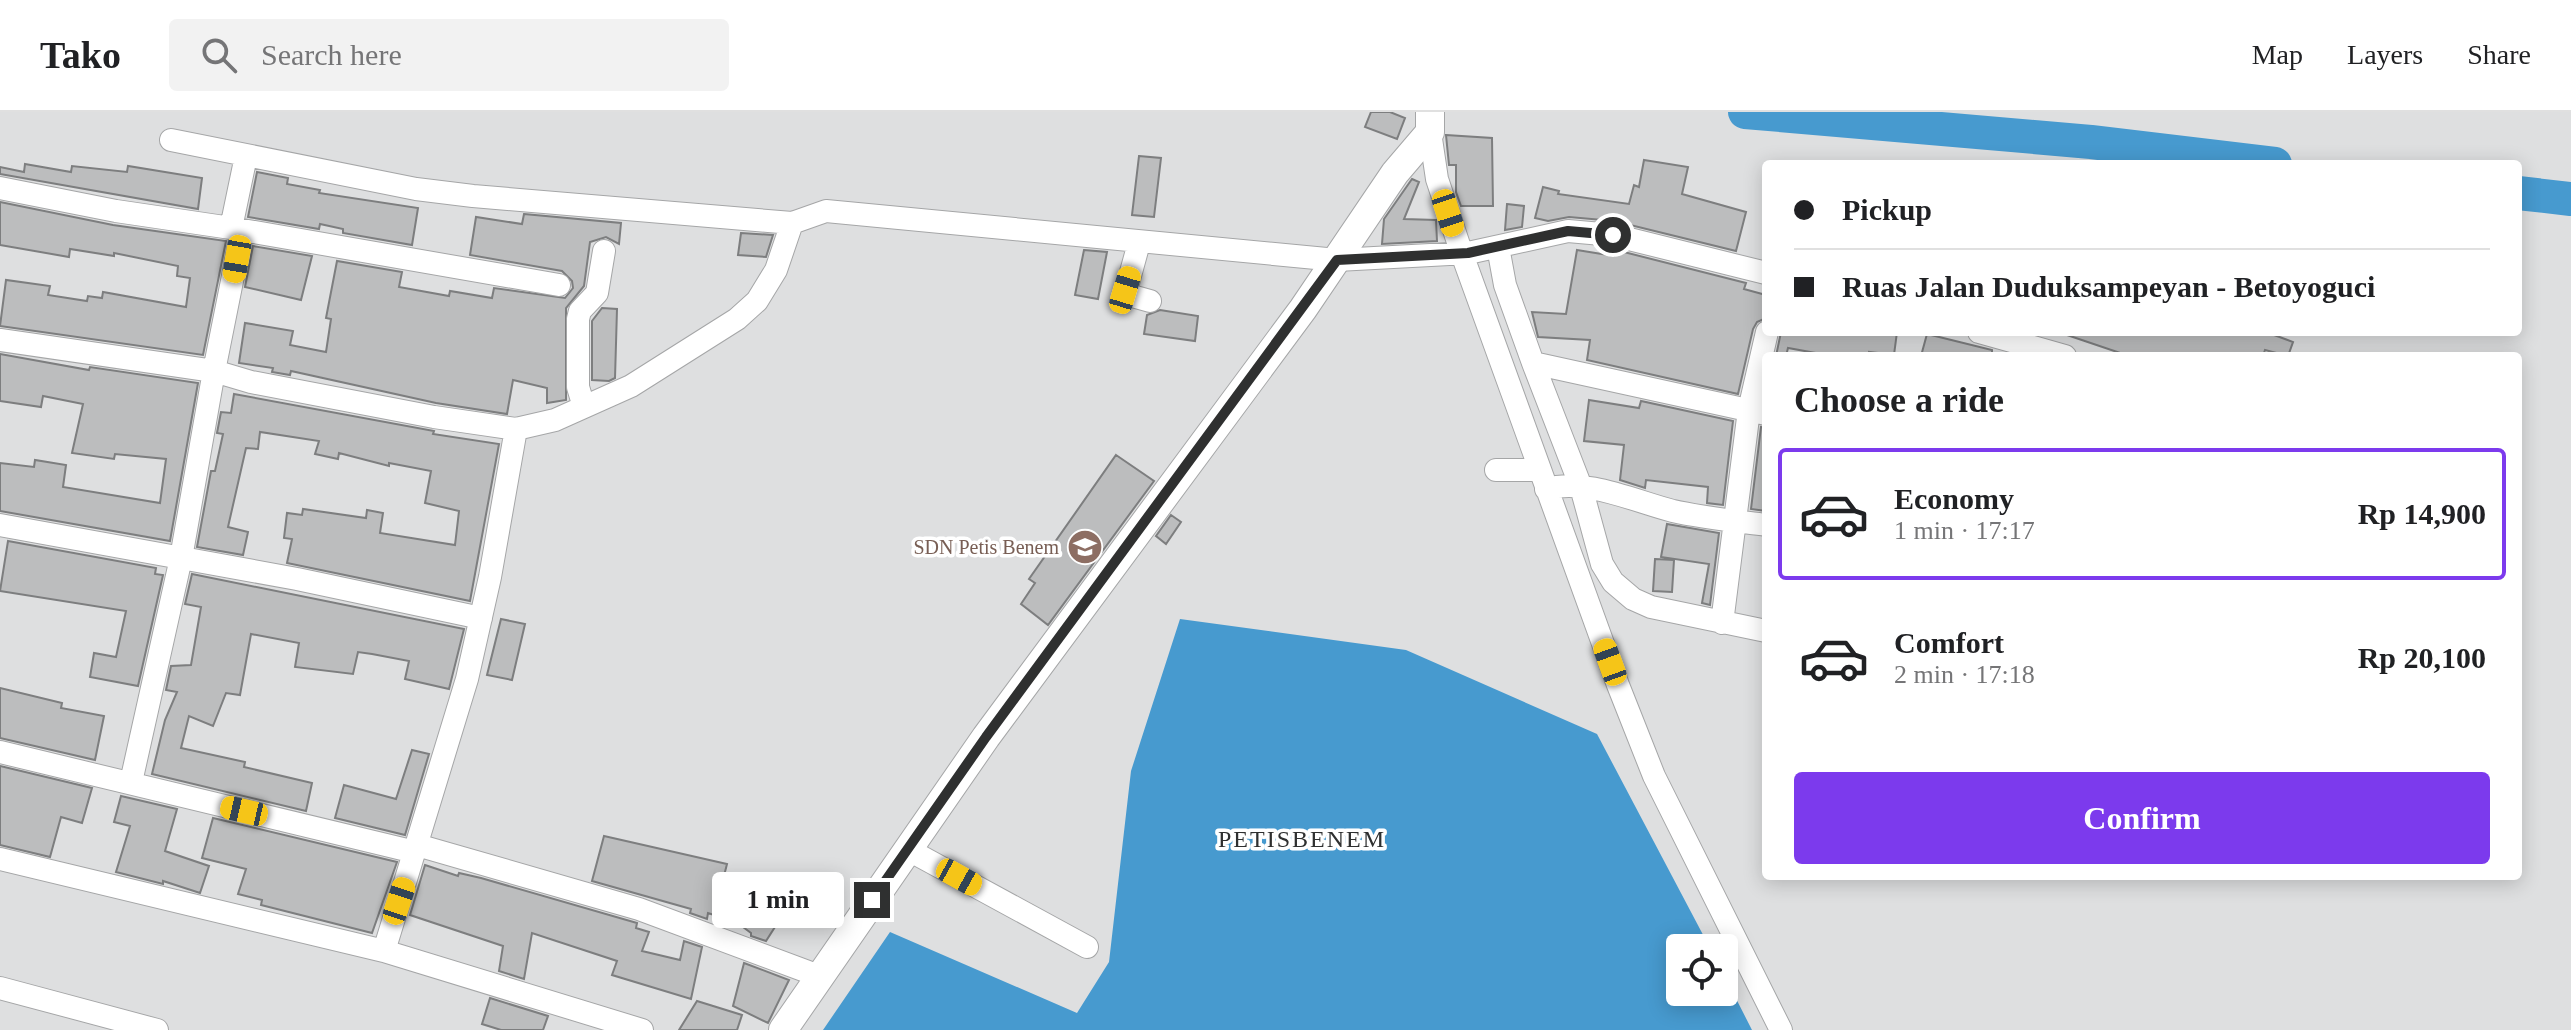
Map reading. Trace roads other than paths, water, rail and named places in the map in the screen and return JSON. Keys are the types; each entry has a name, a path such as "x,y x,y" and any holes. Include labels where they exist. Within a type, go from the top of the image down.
{"main road":[{"path":"783,1030 986,737 1337,260 1430,122"}],"street":[{"path":"1430,122 1437,179 1478,251 1505,285 1533,363 1559,484 1602,564 1623,593 1651,607 1762,630"},
{"path":"171,140 473,196 792,223 810,215 843,211 941,225 1337,260 1478,251 1568,231 1613,235 1762,272"},
{"path":"131,782 181,558 237,229 246,156"},
{"path":"0,188 116,211 559,285"},
{"path":"0,340 214,371 251,382 487,427 516,429 555,420 631,386 737,319 757,301 776,270 792,223"},
{"path":"1139,243 1125,294 1150,301"},
{"path":"584,407 578,387 578,319 580,311 597,293 604,251"},
{"path":"1478,251 1559,484 1654,776 1781,1030"},
{"path":"1993,336 2051,352"},
{"path":"1533,363 1757,412"},
{"path":"1722,623 1762,372"},
{"path":"384,951 467,679 516,429"},
{"path":"1496,470 1676,511 1762,524"},
{"path":"0,525 297,579 481,618"},
{"path":"0,752 416,848 639,909 819,976"},
{"path":"907,849 1087,947"},
{"path":"0,859 384,951 642,1030"},
{"path":"0,988 157,1030"}],"water":[{"path":"1180,619 1406,650 1597,734 1703,934 1666,934 1666,1006 1738,1006 1738,1002 1752,1030 823,1030 890,932 1077,1013 1109,962 1131,771"}],"waterway":[{"path":"1745,112 2091,142 2242,160"},
{"path":"2522,193 2571,199"}],"place":[{"name":"SDN Petis Benem","path":"1085,547"}],"district":[{"name":"PETISBENEM","path":"1302,839"}]}
